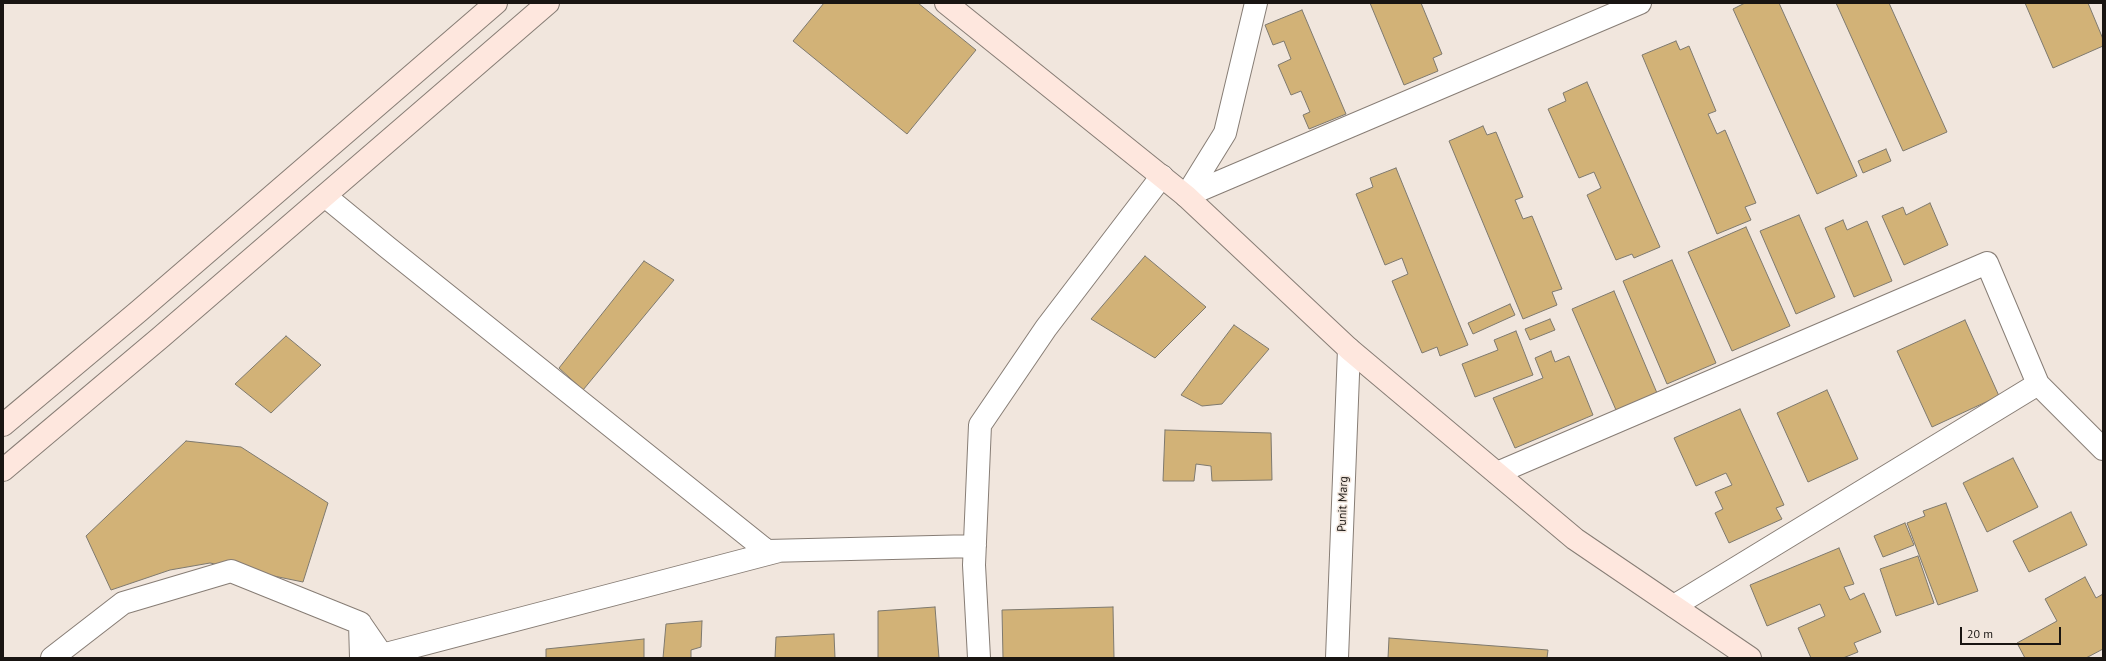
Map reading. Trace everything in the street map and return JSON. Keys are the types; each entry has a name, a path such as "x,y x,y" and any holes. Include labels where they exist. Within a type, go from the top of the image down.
{"main road":[{"path":"3,425 145,306 496,3"},
{"path":"3,470 167,332 548,3"},
{"path":"946,3 1186,196 1349,349 1575,538 1750,658"}],"street":[{"path":"1186,196 1225,133 1256,3"},
{"path":"1186,196 1640,3"},
{"path":"979,658 974,565 980,425 1046,328 1162,176"},
{"path":"325,196 767,551 975,546"},
{"path":"1497,473 1987,263 2038,384 2103,449"},
{"name":"Punit Marg","path":"1337,658 1349,349"},
{"path":"1674,606 2038,384"},
{"path":"52,658 123,602 231,571 360,623 382,655 779,551"},
{"path":"360,623 361,658"}],"building":[{"path":"824,3 918,3 976,50 907,134 793,41"},
{"path":"1370,3 1421,3 1442,54 1433,58 1438,71 1404,85"},
{"path":"1745,3 1779,3 1857,176 1817,194 1733,9"},
{"path":"1836,3 1889,3 1947,132 1903,151"},
{"path":"2025,3 2088,3 2103,39 2103,46 2053,68"},
{"path":"1302,10 1346,114 1309,129 1303,115 1310,112 1301,91 1291,95 1278,65 1291,59 1284,41 1273,45 1265,25"},
{"path":"1676,41 1680,50 1689,46 1716,111 1708,114 1717,134 1725,130 1756,203 1745,207 1751,220 1717,234 1642,55"},
{"path":"1587,82 1660,247 1634,258 1632,254 1616,260 1587,195 1601,188 1594,172 1579,178 1548,109 1566,101 1563,93"},
{"path":"1483,126 1487,135 1496,132 1523,197 1515,200 1523,219 1532,216 1562,289 1552,292 1557,305 1523,319 1449,141"},
{"path":"1886,149 1891,161 1863,173 1858,161"},
{"path":"1396,168 1468,345 1440,356 1437,347 1422,353 1392,281 1408,274 1402,258 1385,265 1356,194 1373,187 1370,178"},
{"path":"1930,203 1948,245 1904,265 1882,216 1903,207 1906,215"},
{"path":"1799,215 1835,297 1796,314 1760,231"},
{"path":"1843,220 1847,230 1867,221 1892,281 1854,297 1825,228"},
{"path":"1746,227 1790,326 1732,351 1688,252"},
{"path":"1145,256 1206,307 1155,358 1091,319"},
{"path":"1672,260 1716,363 1667,384 1623,281"},
{"path":"644,261 674,280 583,390 559,368"},
{"path":"1614,291 1657,393 1616,410 1572,309"},
{"path":"1510,304 1515,315 1473,334 1468,323"},
{"path":"1550,319 1555,330 1530,340 1525,329"},
{"path":"1965,320 1999,396 1932,427 1897,351"},
{"path":"1234,325 1269,349 1222,404 1202,406 1181,395"},
{"path":"1516,331 1533,375 1475,397 1462,364 1498,350 1494,340"},
{"path":"286,336 321,365 271,413 235,384"},
{"path":"1551,351 1555,362 1569,356 1593,415 1515,448 1493,398 1543,378 1535,358"},
{"path":"1827,390 1858,459 1808,482 1777,413"},
{"path":"1740,409 1784,505 1776,508 1782,519 1729,543 1715,513 1723,509 1715,492 1732,485 1726,473 1696,486 1674,438"},
{"path":"1165,430 1271,433 1272,480 1212,481 1211,466 1196,464 1194,481 1163,481"},
{"path":"186,441 241,447 328,503 303,582 210,563 170,570 111,590 86,536"},
{"path":"2013,458 2038,507 1987,532 1963,483"},
{"path":"1946,503 1978,591 1938,605 1907,523 1925,516 1923,511"},
{"path":"2071,512 2087,545 2029,572 2013,541"},
{"path":"1905,523 1914,545 1883,557 1874,536"},
{"path":"1839,548 1854,584 1844,587 1850,600 1864,593 1881,632 1854,643 1858,652 1843,658 1811,658 1798,628 1825,616 1820,604 1767,626 1750,585"},
{"path":"1918,556 1934,603 1896,616 1880,569"},
{"path":"2085,577 2096,598 2103,594 2103,649 2086,658 2025,658 2017,643 2057,621 2045,599"},
{"path":"935,607 939,658 878,658 878,611"},
{"path":"1113,607 1114,658 1003,658 1002,610"},
{"path":"702,621 701,647 691,650 691,658 663,658 666,624"},
{"path":"834,634 835,658 775,658 776,637"},
{"path":"1389,638 1548,650 1547,658 1388,658"},
{"path":"644,639 644,658 546,658 546,649"}]}
